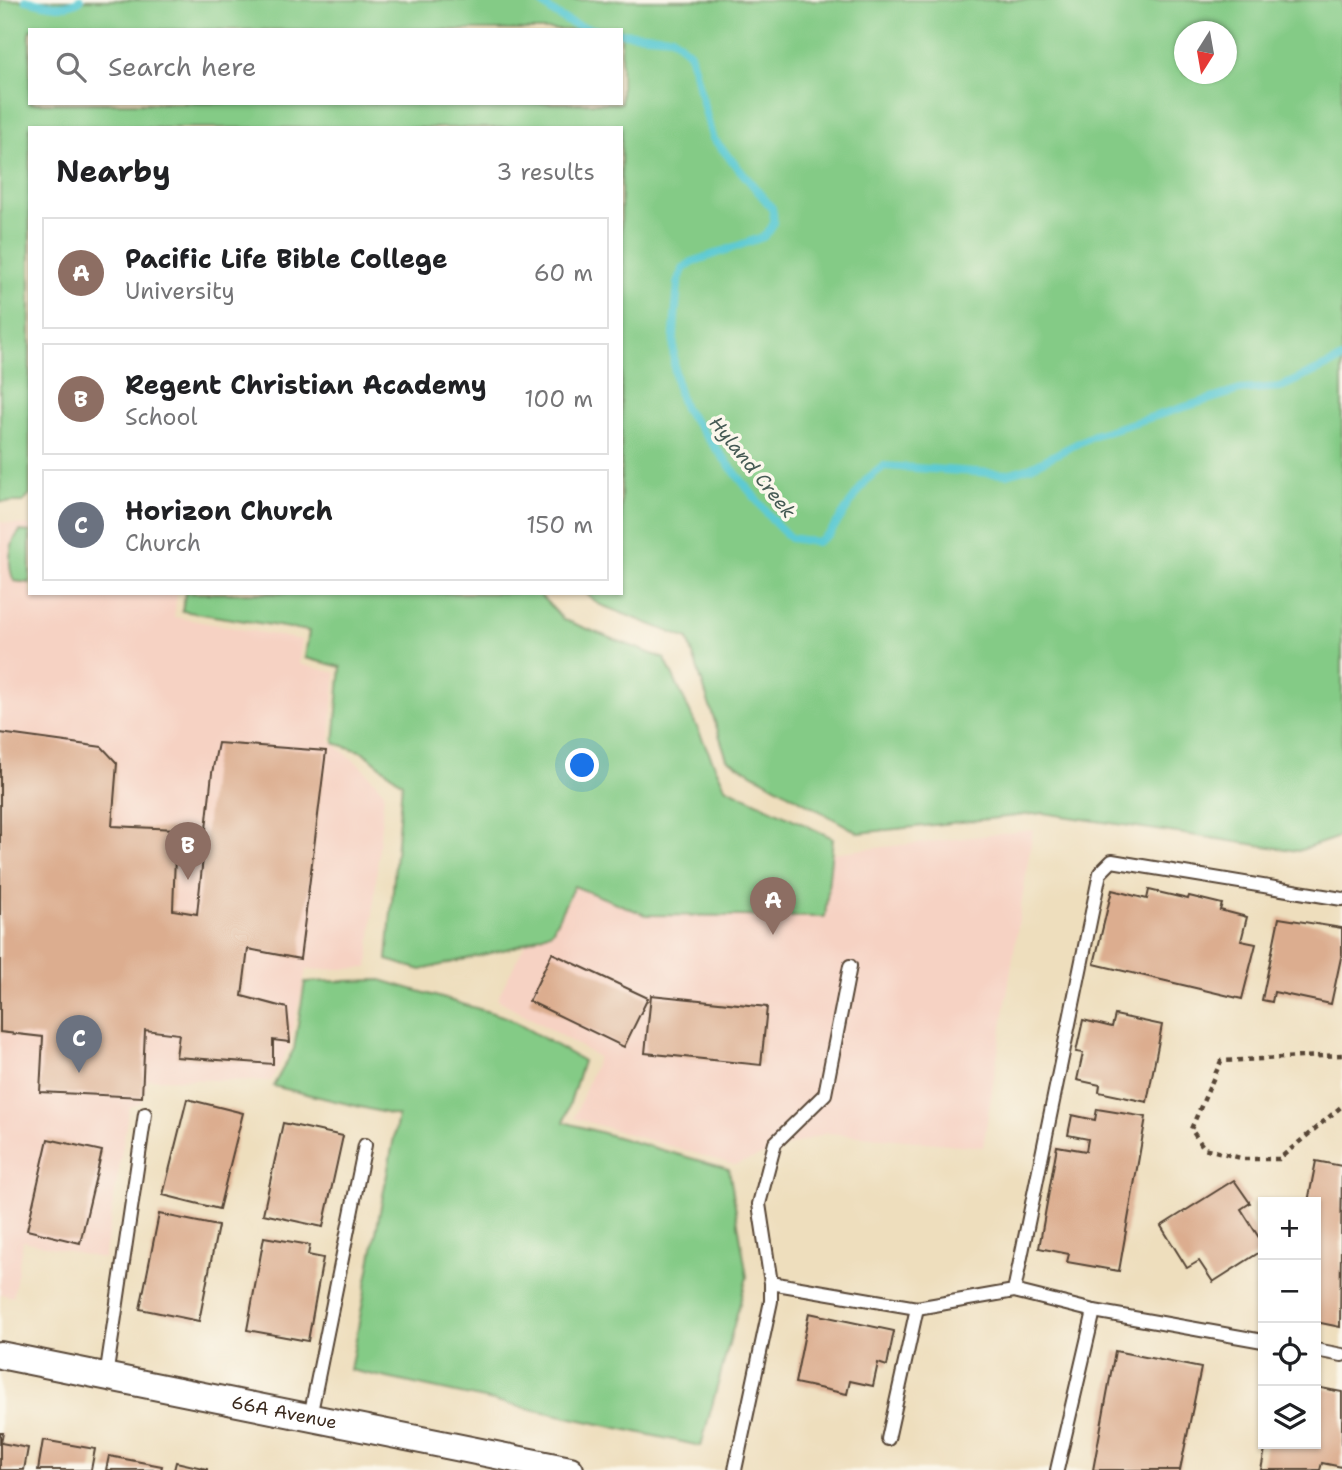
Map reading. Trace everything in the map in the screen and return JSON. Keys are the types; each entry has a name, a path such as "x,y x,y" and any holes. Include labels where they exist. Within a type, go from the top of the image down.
{"street":[{"name":"66A Avenue","path":"0,1355 570,1470"}],"lane":[{"path":"1014,1291 1100,873 1112,861 1342,899"},
{"path":"735,1470 771,1301 771,1283 759,1204 775,1143 825,1094 850,967"},
{"path":"106,1377 145,1114"},
{"path":"310,1418 365,1145"},
{"path":"771,1283 917,1308 1014,1291 1094,1311 1258,1340"},
{"path":"888,1439 917,1308"},
{"path":"1058,1470 1094,1311"},
{"path":"1321,1351 1342,1355"}],"path":[{"path":"1342,1055 1221,1061 1191,1129 1204,1148 1244,1159 1279,1159 1342,1105"}],"shaded area":[{"path":"0,522 28,526 28,595 177,595 174,617 302,640 299,664 336,673 330,741 362,767 384,792 368,968 306,970 289,1048 271,1081 149,1079 140,1103 129,1108 104,1259 23,1241 13,1297 0,1294"},
{"path":"1033,830 983,1147 826,1133 735,1165 574,1118 598,1057 497,999 562,871 831,853"}],"green space":[{"path":"0,0 1342,0 1342,836 1298,851 1043,813 859,833 727,759 688,639 598,604 588,595 623,595 623,126 28,126 28,497 23,502 0,502"},
{"path":"20,531 28,532 28,583 14,581 10,569 11,548"},
{"path":"185,595 540,595 564,620 665,659 725,787 833,838 825,917 646,915 574,886 552,931 515,947 421,970 387,960 402,783 363,752 334,743 341,667 305,658 309,631 182,611"},
{"path":"381,980 506,1017 583,1061 564,1122 729,1169 747,1277 701,1446 350,1370 398,1116 273,1086 294,1049 305,982"}],"building":[{"path":"0,733 102,747 117,763 112,826 176,829 173,910 197,914 212,773 218,743 326,751 300,959 248,949 242,996 287,1008 290,1042 273,1040 273,1064 176,1057 179,1034 145,1030 142,1097 40,1092 43,1037 0,1032"},
{"path":"1112,890 1147,899 1149,890 1188,899 1189,896 1222,904 1220,910 1247,917 1241,941 1256,944 1242,999 1094,964"},
{"path":"1279,918 1342,928 1342,953 1331,1004 1274,992 1272,1002 1262,1000"},
{"path":"552,953 648,998 624,1047 529,1001"},
{"path":"651,995 767,1007 761,1065 645,1053"},
{"path":"1115,1015 1162,1025 1147,1102 1099,1092 1100,1085 1077,1080 1083,1053 1076,1052 1083,1020 1112,1027"},
{"path":"187,1099 243,1113 219,1209 163,1195"},
{"path":"1097,1109 1146,1117 1119,1271 1067,1262 1069,1254 1039,1248 1057,1146 1086,1151 1088,1139 1068,1135 1072,1115 1095,1120"},
{"path":"283,1123 343,1136 323,1227 263,1214"},
{"path":"48,1139 102,1151 80,1243 27,1230"},
{"path":"1316,1161 1342,1166 1340,1327 1321,1323 1321,1197 1309,1197"},
{"path":"1234,1180 1250,1203 1241,1209 1258,1236 1258,1253 1213,1282 1199,1261 1187,1268 1161,1226"},
{"path":"159,1214 218,1226 199,1321 140,1309"},
{"path":"264,1237 310,1245 308,1255 323,1258 308,1341 247,1330"},
{"path":"809,1313 894,1331 887,1366 878,1363 873,1386 850,1381 847,1394 795,1383"},
{"path":"1115,1351 1201,1368 1180,1470 1093,1470"},
{"path":"1321,1388 1342,1392 1342,1467 1322,1463 1320,1470 1261,1470 1265,1449 1321,1449"},
{"path":"0,1433 3,1433 1,1443 28,1448 24,1470 0,1470"},
{"path":"43,1440 95,1449 91,1470 38,1470"},
{"path":"109,1456 162,1466 161,1470 106,1470"},
{"path":"176,1462 207,1469 207,1470 174,1470"}],"waterway":[{"name":"Hyland Creek","path":"26,0 60,6 80,0"},
{"name":"Hyland Creek","path":"539,0 565,20 588,28"},
{"name":"Hyland Creek","path":"623,33 672,37 690,53 712,137 772,208 773,224 763,237 692,262 683,269 678,283 674,362 675,377 684,408 775,523 790,538 817,542 830,533 867,479 884,466 1007,474 1031,467 1094,435 1240,390 1281,387 1342,359"}],"place":[{"name":"Regent Christian Academy","path":"188,880"},
{"name":"Pacific Life Bible College","path":"773,935"},
{"name":"Horizon Church","path":"79,1073"}]}
